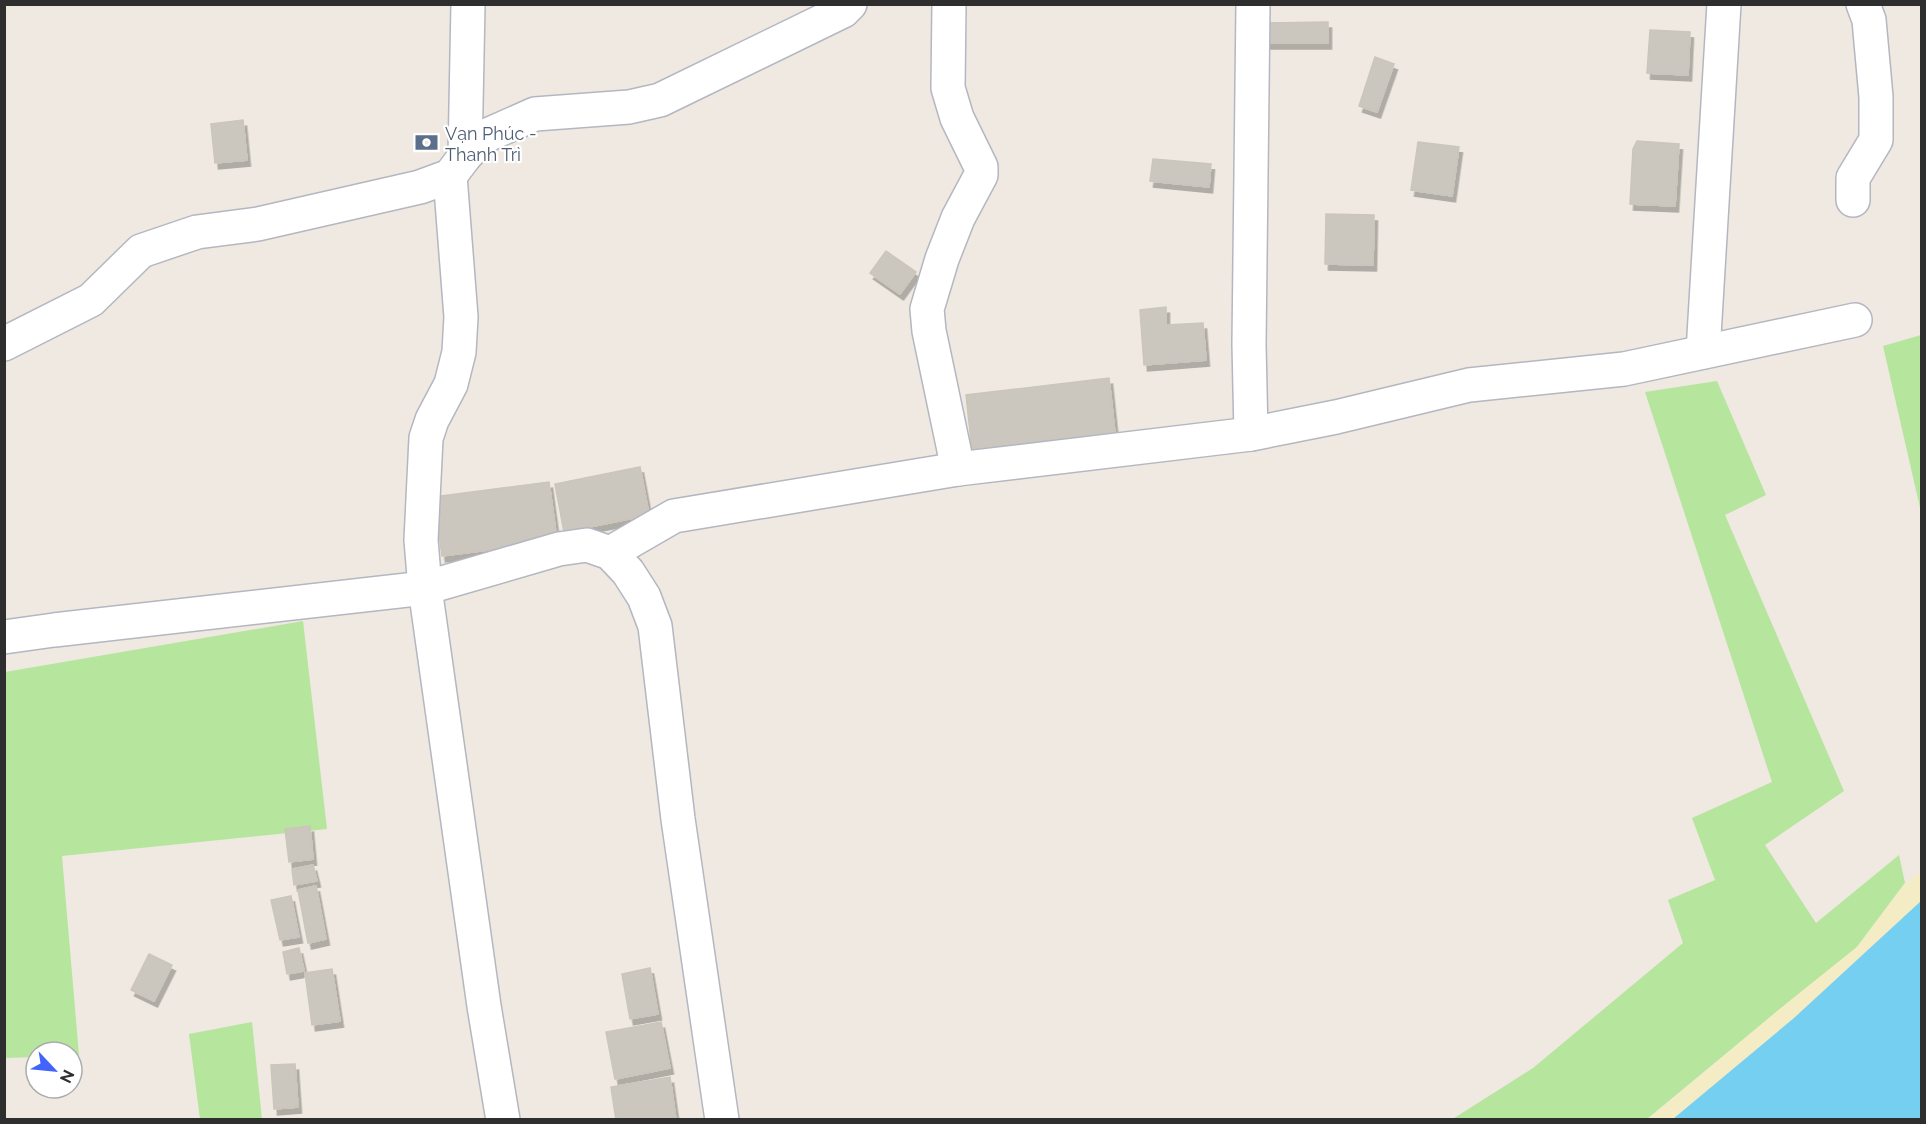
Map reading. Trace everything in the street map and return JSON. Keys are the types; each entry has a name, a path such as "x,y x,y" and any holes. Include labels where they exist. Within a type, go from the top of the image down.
{"street":[{"path":"468,4 457,166 461,317 459,352 451,384 432,420 426,438 421,540 425,588 502,1119"},
{"path":"4,344 91,300 141,252 197,232 258,224 420,187 457,166 483,137 535,114 629,107 660,100 843,11 850,4"},
{"path":"949,4 948,88 957,118 981,167 981,175 958,218 942,259 927,309 929,331 958,469"},
{"path":"1251,434 1249,344 1253,4"},
{"path":"1703,352 1724,4"},
{"path":"1853,200 1853,178 1876,140 1876,97 1869,20 1863,4"},
{"path":"610,553 674,516 958,469 1251,434 1469,386 1624,369 1855,320"},
{"path":"4,637 425,588 559,549 587,545 610,553 628,572 644,597 655,626 678,819 722,1119"}],"green space":[{"path":"1922,335 1921,512 1883,346"},
{"path":"1717,381 1766,495 1725,515 1844,791 1765,845 1816,923 1899,855 1905,883 1857,947 1647,1119 1451,1120 1533,1068 1683,943 1668,900 1715,880 1692,818 1772,782 1645,392"},
{"path":"303,621 327,829 62,856 78,1040 24,1040 24,1057 5,1058 5,672"},
{"path":"252,1022 262,1119 200,1119 189,1034"}],"sand":[{"path":"1921,872 1921,901 1794,1018 1673,1119 1647,1120 1857,947 1905,883"}],"water":[{"path":"1921,901 1921,1119 1673,1119 1794,1018"}],"building":[{"path":"1328,22 1328,43 1263,43 1263,23"},
{"path":"1650,30 1690,32 1688,75 1647,73"},
{"path":"1375,57 1394,64 1377,112 1359,106"},
{"path":"243,120 247,160 215,163 211,124"},
{"path":"1637,141 1679,144 1675,206 1630,204 1633,149"},
{"path":"1418,142 1459,147 1452,196 1411,190"},
{"path":"1153,159 1211,164 1209,187 1150,181"},
{"path":"1326,214 1374,215 1373,265 1325,264"},
{"path":"886,251 916,272 900,294 870,273"},
{"path":"1166,307 1166,325 1203,323 1206,360 1144,365 1140,310"},
{"path":"1109,378 1115,434 972,450 966,395"},
{"path":"640,467 649,515 564,532 555,484"},
{"path":"549,482 557,541 442,556 434,497"},
{"path":"310,826 313,859 289,862 285,829"},
{"path":"313,865 317,881 294,885 292,869"},
{"path":"316,886 326,939 308,943 298,890"},
{"path":"291,896 299,937 280,940 271,900"},
{"path":"299,948 304,971 287,974 283,952"},
{"path":"149,954 172,965 154,1001 131,990"},
{"path":"650,968 658,1014 630,1019 622,974"},
{"path":"332,969 340,1021 312,1025 305,973"},
{"path":"661,1022 670,1068 615,1079 606,1032"},
{"path":"295,1064 298,1107 274,1109 271,1065"},
{"path":"670,1077 676,1120 616,1120 611,1087"}],"place":[{"name":"Vạn Phúc - Thanh Trì","path":"427,143"}]}
